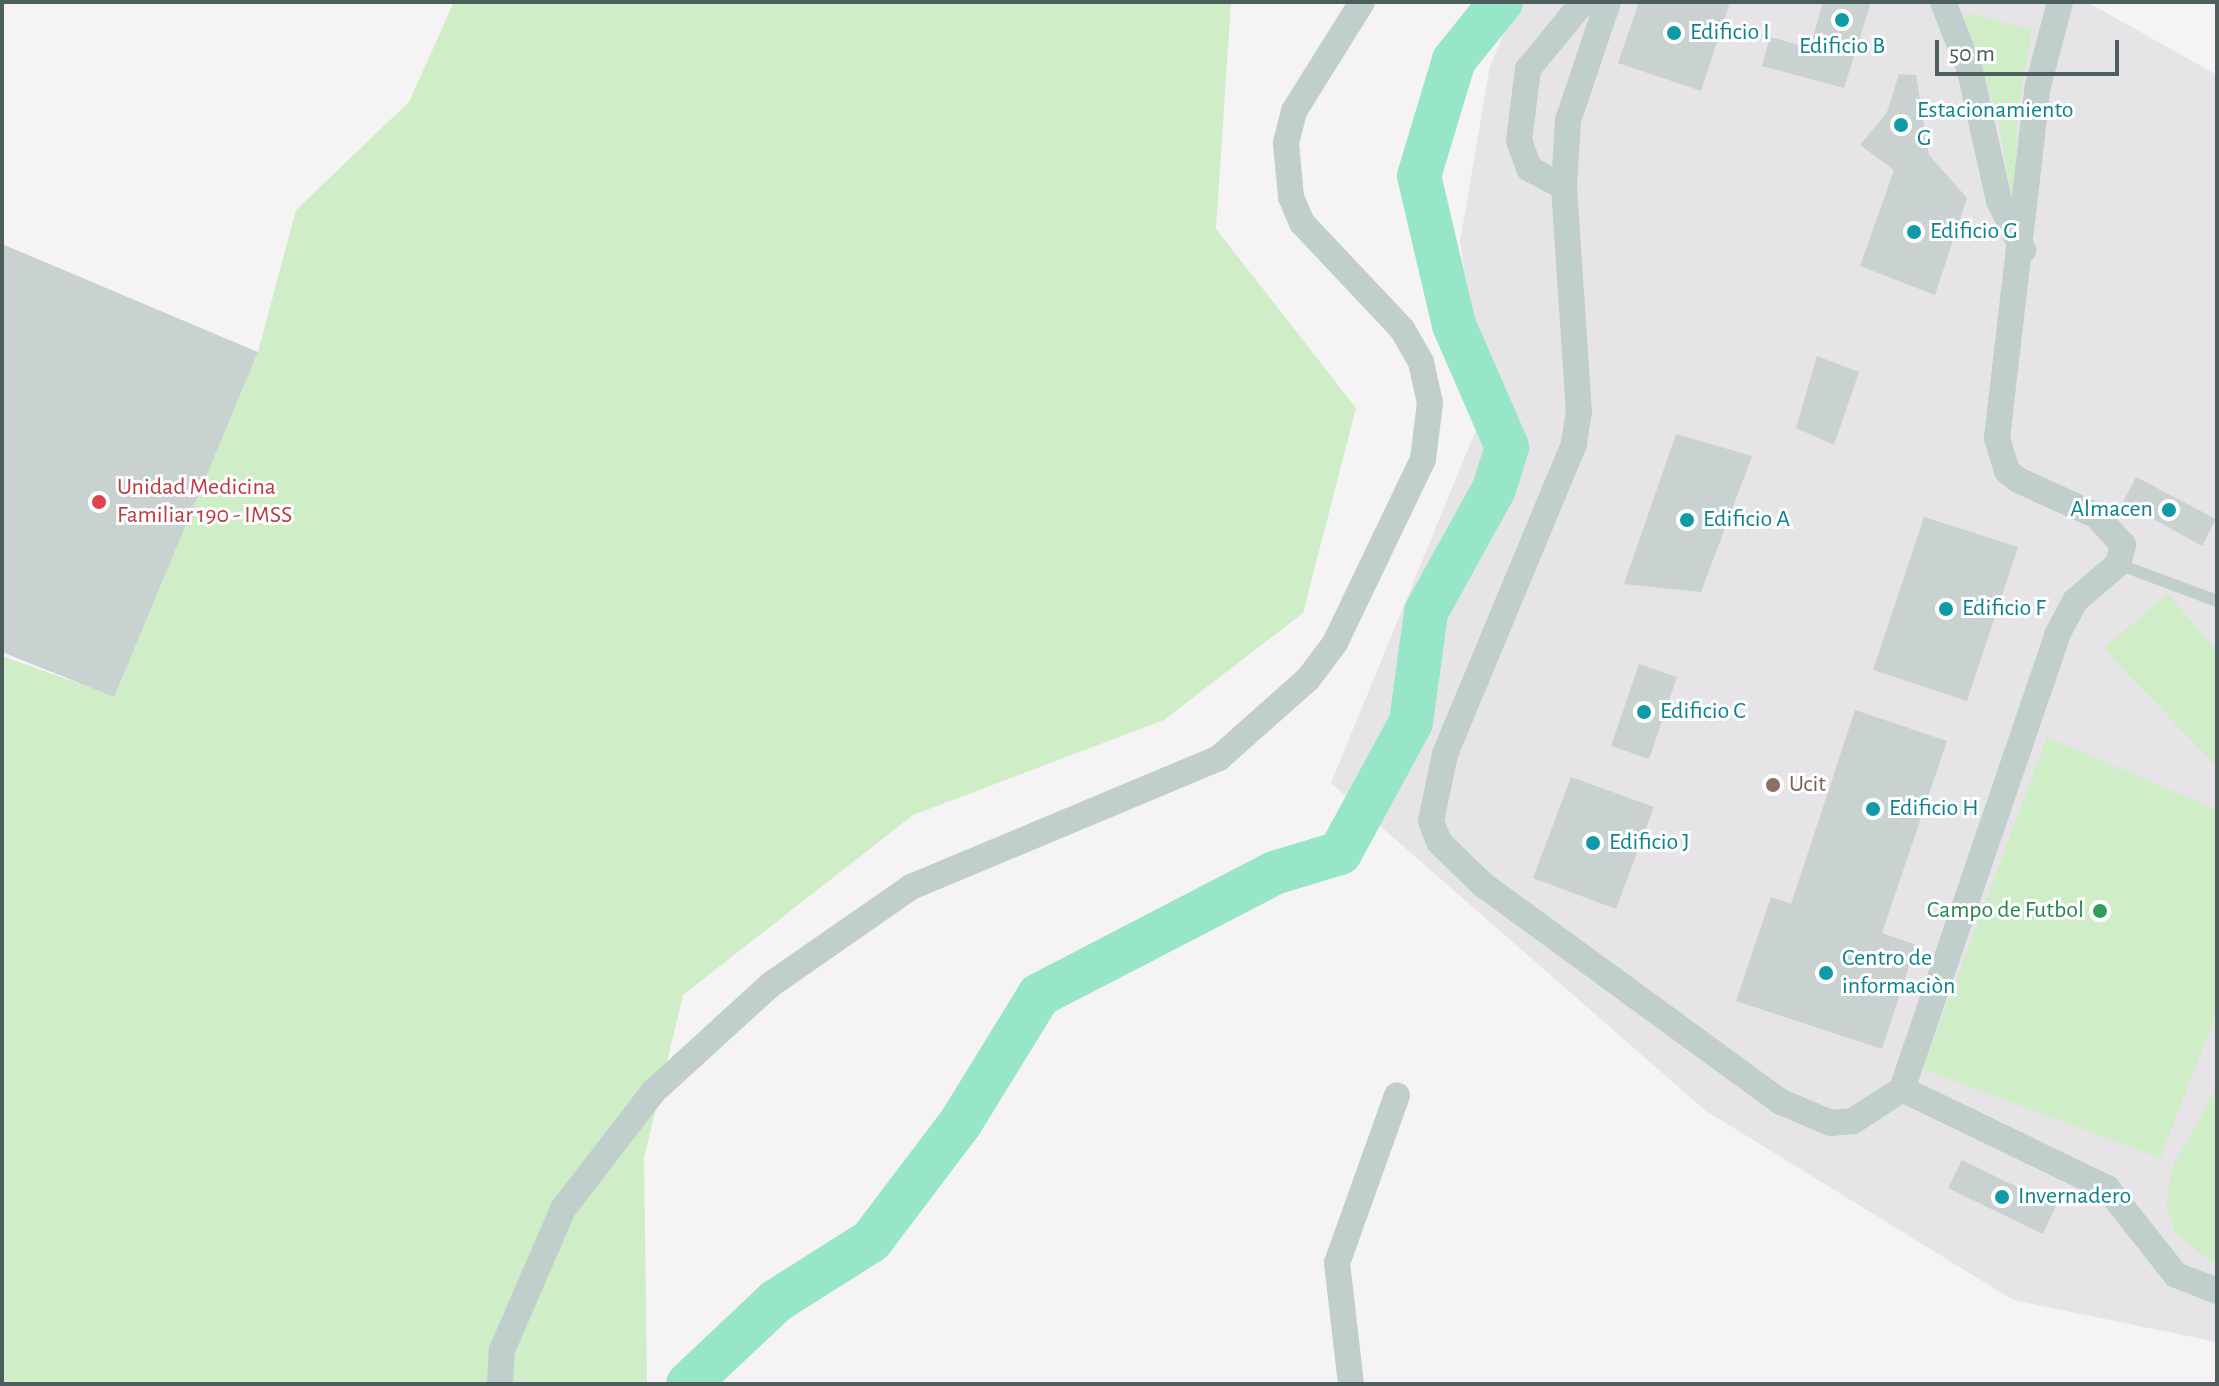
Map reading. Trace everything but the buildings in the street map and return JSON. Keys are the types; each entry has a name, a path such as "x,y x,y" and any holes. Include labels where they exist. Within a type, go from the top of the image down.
{"street":[{"path":"500,1384 502,1350 563,1209 653,1092 770,985 911,887 1219,758 1308,679 1335,643 1423,459 1430,403 1421,362 1402,329 1302,223 1291,197 1286,143 1294,111 1362,2"},
{"path":"1564,187 1529,168 1519,141 1528,69 1583,2"},
{"path":"1608,2 1575,91 1564,187 1579,411 1574,444 1445,754 1431,821 1439,842 1482,884 1781,1102 1831,1123 1853,1121 1902,1089 2057,635 2075,601 2118,564 2116,532 2018,480 1999,450 2023,250 2038,86 2060,2"},
{"path":"1943,2 1970,71 1999,201 2023,250"},
{"path":"1902,1089 2107,1188 2176,1275 2217,1291"},
{"path":"1351,1384 1337,1263 1397,1095"}],"lane":[{"path":"2118,564 2217,601"}],"shaded area":[{"path":"1517,2 2087,2 2217,75 2217,1342 2013,1300 1706,1111 1331,783 1498,376 1472,317 1460,242 1490,66"}],"green space":[{"path":"454,2 1231,2 1216,229 1356,408 1303,613 1164,720 913,815 683,995 644,1158 647,1384 2,1384 2,656 114,696 258,352 296,210 409,102"},
{"path":"1972,14 2032,30 2017,115 2015,219 1998,118 1963,17"},
{"path":"2167,593 2217,651 2217,767 2104,649"},
{"name":"Campo de Futbol","path":"2047,737 2217,810 2217,1012 2160,1158 1923,1069"},
{"path":"2217,1087 2217,1266 2175,1233 2166,1203 2173,1166"}],"waterway":[{"path":"688,1384 776,1301 871,1241 961,1122 1039,995 1274,873 1340,853 1411,722 1426,612 1494,489 1507,447 1454,325 1419,176 1454,60 1501,2"}],"place":[{"name":"Edificio B","path":"1842,20"},
{"name":"Edificio I","path":"1674,33"},
{"name":"Estacionamiento G","path":"1901,125"},
{"name":"Edificio G","path":"1914,232"},
{"name":"Unidad Medicina Familiar 190 - IMSS","path":"99,502"},
{"name":"Almacen","path":"2169,510"},
{"name":"Edificio A","path":"1687,520"},
{"name":"Edificio F","path":"1946,609"},
{"name":"Edificio C","path":"1644,712"},
{"name":"Ucit","path":"1773,785"},
{"name":"Edificio H","path":"1873,809"},
{"name":"Edificio J","path":"1593,843"},
{"name":"Campo de Futbol","path":"2100,911"},
{"name":"Centro de informaciòn","path":"1826,973"},
{"name":"Invernadero","path":"2002,1197"}]}
